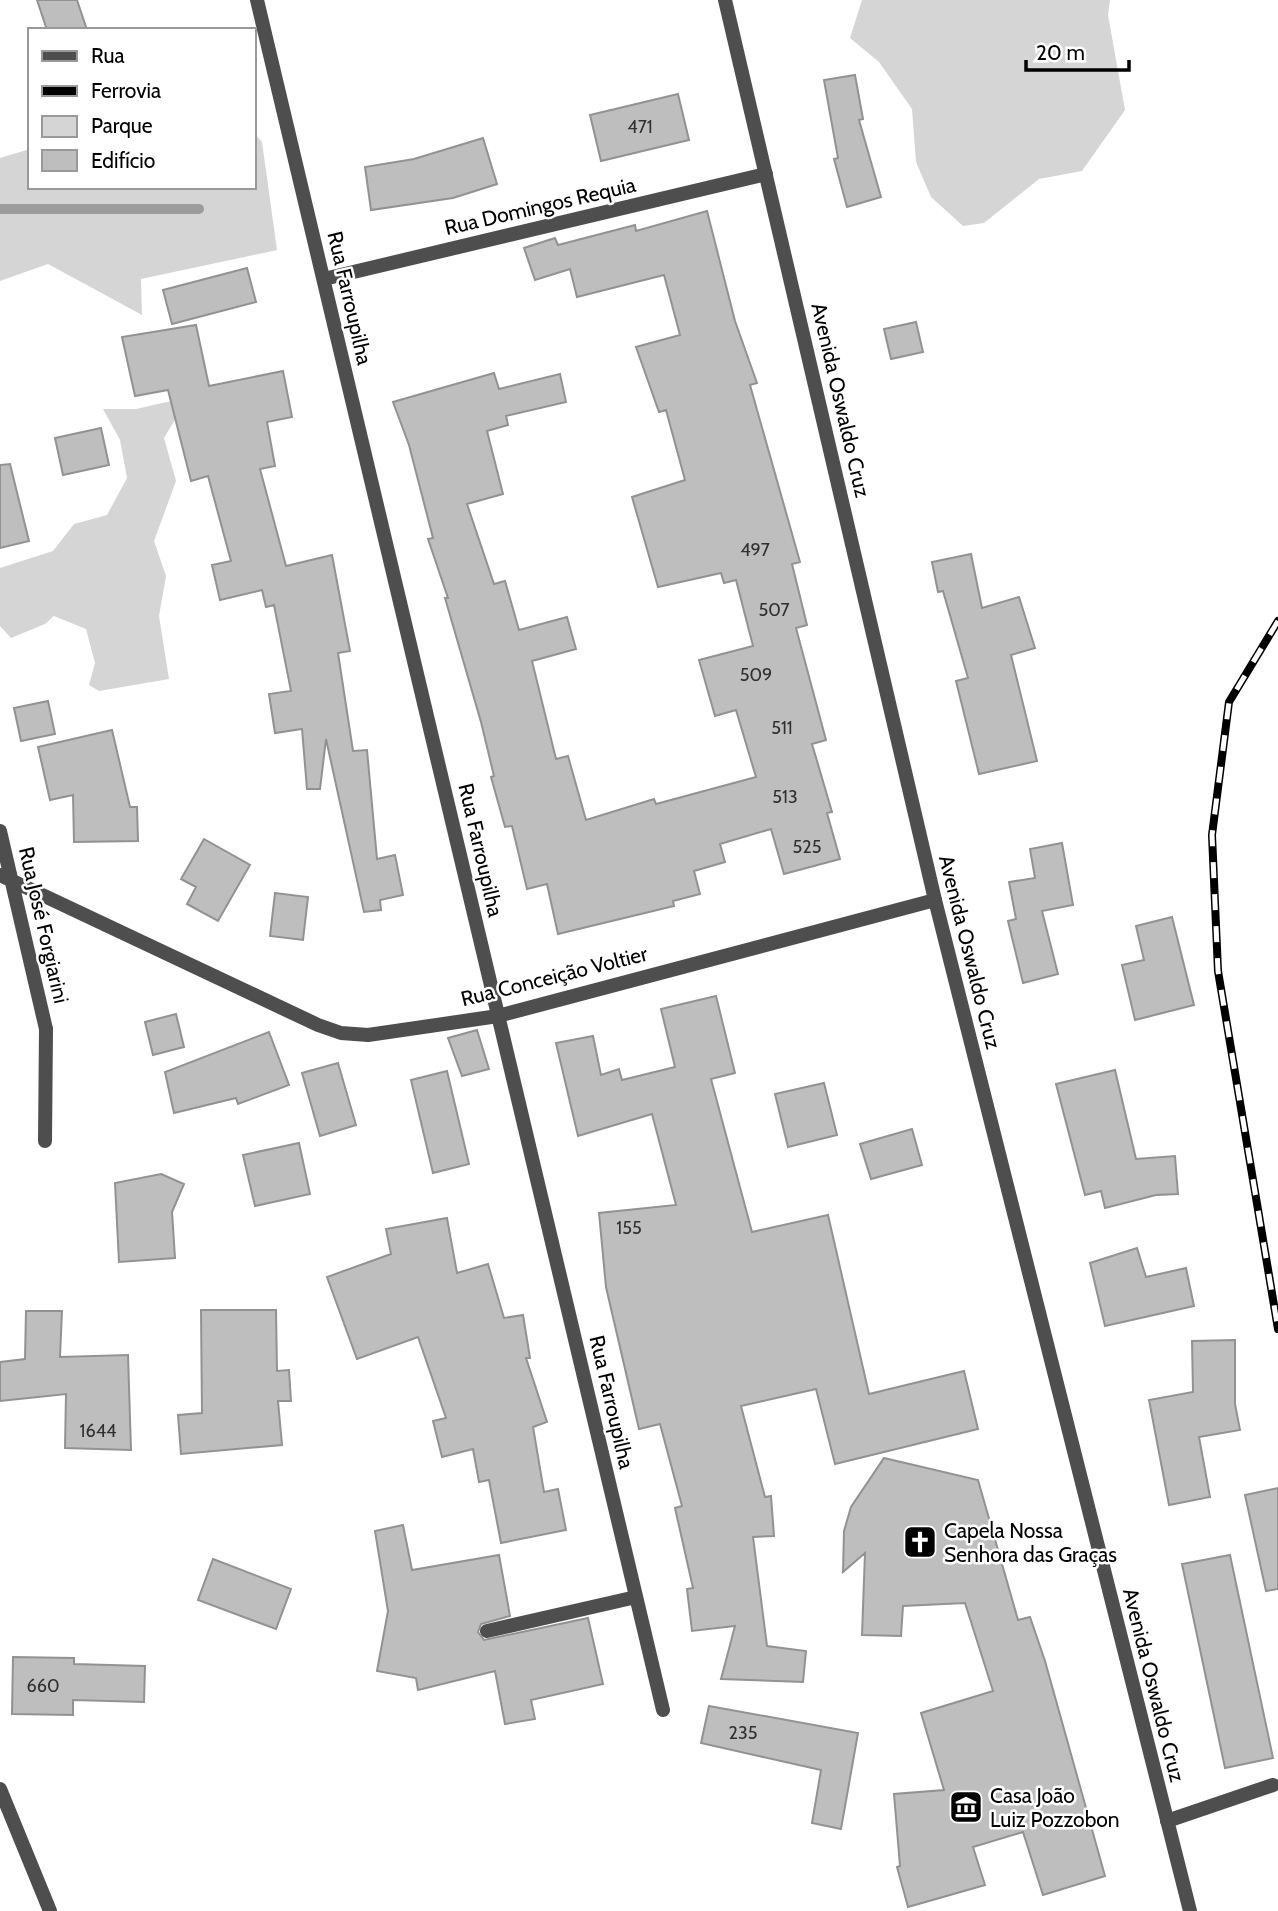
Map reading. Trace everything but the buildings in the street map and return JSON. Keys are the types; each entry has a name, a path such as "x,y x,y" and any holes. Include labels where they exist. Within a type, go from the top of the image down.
{"street":[{"name":"Rua Farroupilha","path":"257,0 663,1710"},
{"name":"Avenida Oswaldo Cruz","path":"724,0 934,900 1190,1911"},
{"name":"Rua Domingos Requia","path":"324,279 766,174"},
{"name":"Rua José Forgiarini","path":"0,831 6,878 46,1029 45,1141"},
{"name":"Rua Conceição Voltier","path":"6,878 341,1033 368,1035 498,1016 934,900"},
{"path":"487,1631 636,1597"},
{"path":"1167,1821 1273,1785"},
{"path":"0,1789 50,1911"}],"green space":[{"path":"862,0 1110,0 1108,15 1125,110 1082,171 1039,179 984,223 963,226 931,197 916,162 912,109 879,62 850,38"},
{"path":"256,135 262,142 277,250 141,279 142,315 48,264 0,281 0,158 28,150 28,189 256,189"},
{"path":"207,393 176,418 164,438 176,481 154,541 166,576 159,616 169,679 99,691 89,685 95,663 86,629 54,616 45,624 11,638 0,626 0,568 53,551 74,524 107,515 127,478 120,440 103,409 136,409"}],"waterway":[{"path":"0,209 199,209"}],"railway":[{"path":"1278,621 1229,702 1212,835 1218,971 1278,1329"}],"place":[{"name":"Capela Nossa Senhora das Graças","path":"920,1542"},
{"name":"Casa João Luiz Pozzobon","path":"966,1807"}]}
